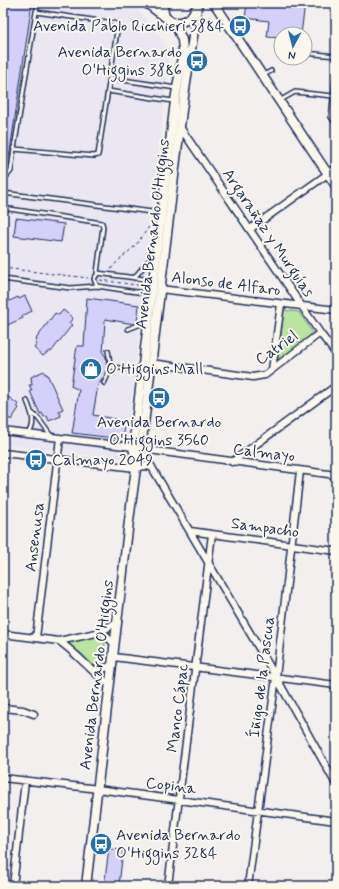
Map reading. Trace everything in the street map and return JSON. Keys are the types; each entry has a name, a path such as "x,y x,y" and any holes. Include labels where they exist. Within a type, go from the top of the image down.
{"main road":[{"path":"146,3 169,20 182,22 188,20 195,12 198,3"},
{"path":"162,3 169,20"},
{"name":"Avenida Bernardo O'Higgins","path":"86,886 136,468 137,448 158,284 198,3"},
{"path":"214,3 336,186"},
{"name":"Avenida Bernardo O'Higgins","path":"148,368 148,321 151,294 158,284 156,251 174,101 183,44 180,35 169,20"},
{"path":"176,88 180,93 182,110"}],"street":[{"name":"Argarañaz y Murguías","path":"180,127 320,333 336,354"},
{"path":"250,229 336,168"},
{"name":"Alonso de Alfaro","path":"158,284 281,304 336,310"},
{"path":"272,370 281,304"},
{"name":"Catriel","path":"148,368 260,377 272,370 320,333"},
{"path":"232,462 336,386"},
{"name":"Calmayo","path":"3,431 336,475"},
{"name":"Ansenusa","path":"36,638 60,438"},
{"path":"137,448 152,467 190,531 276,677 336,784"},
{"path":"3,453 136,468 144,466 152,467"},
{"name":"Íñigo de la Pascua","path":"248,886 276,677 300,471"},
{"name":"Sampacho","path":"190,531 336,551"},
{"name":"Manco Cápac","path":"168,886 212,534"},
{"path":"3,634 59,641 101,632 118,621"},
{"path":"101,632 115,644"},
{"path":"59,641 72,650 110,685"},
{"path":"92,670 105,669 113,660 196,667 336,685"},
{"path":"3,708 23,710 34,714"},
{"name":"Copina","path":"3,778 336,821"},
{"path":"13,886 25,781"}],"lane":[{"path":"3,176 7,176 11,172 38,3"},
{"path":"14,149 94,156 98,155 118,31 117,25 114,23 36,12"},
{"path":"313,53 336,56"},
{"path":"263,76 271,70"},
{"path":"336,74 331,117 336,124"},
{"path":"110,78 176,88"},
{"path":"108,92 174,101"},
{"path":"279,101 296,92 333,96"},
{"path":"3,193 161,213"},
{"path":"3,208 102,222 103,227 97,273 94,279 97,286"},
{"path":"134,278 156,251"},
{"path":"97,273 134,278 158,284"},
{"path":"3,279 70,288 97,286 151,294"},
{"path":"128,329 148,321"},
{"path":"104,382 110,372 108,351"},
{"path":"110,367 148,368"},
{"path":"27,401 32,413 33,425 28,434"},
{"path":"32,413 38,418 51,437"}],"path":[{"path":"110,274 110,270 136,246 152,224"},
{"path":"3,268 145,286"}],"shaded area":[{"path":"3,3 133,3 170,50 125,460 3,444"}],"green space":[{"path":"284,310 299,312 313,333 279,361 278,359"},
{"path":"95,634 104,639 105,644 102,663 100,666 92,665 81,653 66,643 66,641"}],"building":[{"path":"3,3 32,3 6,173 3,173"},
{"path":"247,3 305,4 302,26 273,26 273,37 267,37 269,21 245,18"},
{"path":"16,218 64,224 61,242 14,236"},
{"path":"25,296 32,311 22,316 23,318 3,327 3,304 18,297 19,299"},
{"name":"O Higgins Mall","path":"87,298 139,305 137,322 134,324 105,319 103,353 106,357 107,367 104,377 98,385 93,415 125,421 122,439 72,433 79,390 71,386 77,346 84,346"},
{"path":"63,310 73,318 69,323 72,325 51,352 49,351 43,356 34,348 37,344 35,343 37,340 36,339 55,313 59,315"},
{"path":"44,371 45,374 47,374 63,409 59,411 61,416 49,421 47,416 44,417 42,413 40,414 29,385 32,385 31,377"},
{"path":"3,393 19,405 17,406 19,408 11,420 9,418 7,420 3,417"},
{"path":"109,849 123,850 119,886 104,886"}],"place":[{"name":"Avenida Pablo Ricchieri 3884","path":"240,26"},
{"name":"Avenida Bernardo O'Higgins 3886","path":"197,61"},
{"name":"O Higgins Mall","path":"91,369"},
{"name":"Avenida Bernardo O'Higgins 3560","path":"159,398"},
{"name":"Calmayo 2049","path":"36,460"},
{"name":"Avenida Bernardo O'Higgins 3284","path":"101,844"}]}
